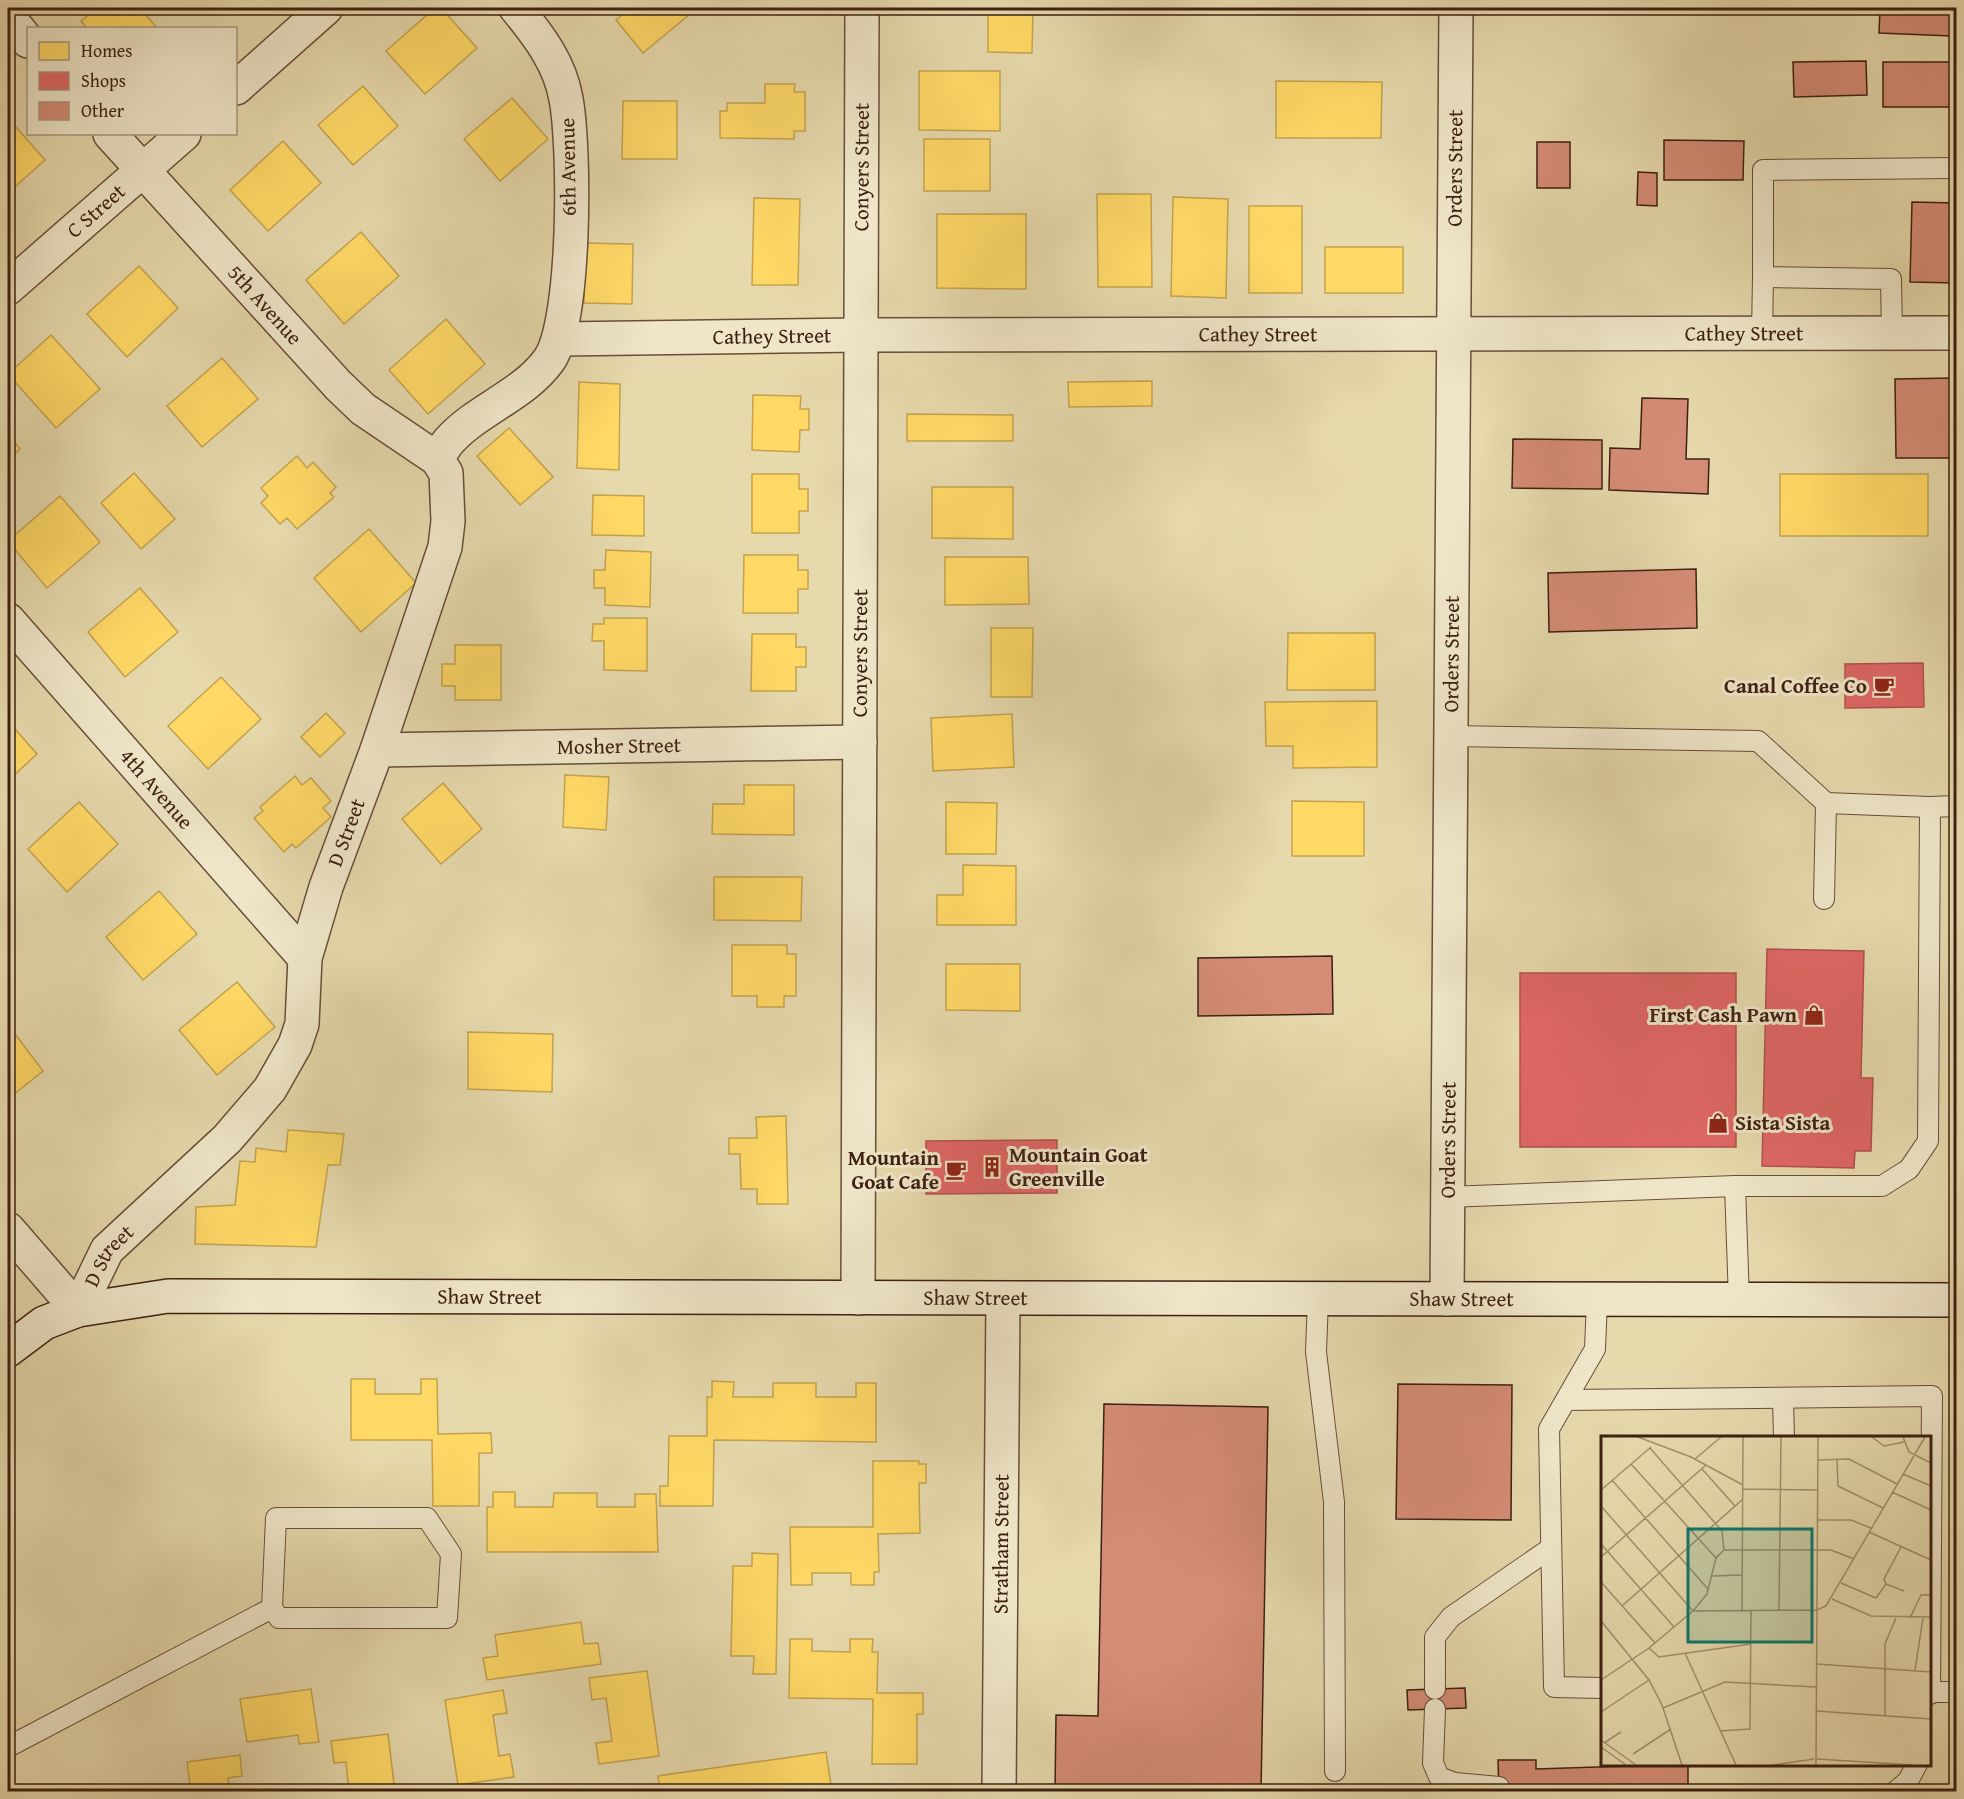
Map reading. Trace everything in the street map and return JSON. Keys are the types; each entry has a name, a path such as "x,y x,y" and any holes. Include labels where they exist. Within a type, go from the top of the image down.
{"street":[{"path":"237,87 326,8"},
{"name":"6th Avenue","path":"516,8 552,57 566,97 570,145 569,277 560,339"},
{"name":"Conyers Street","path":"858,1298 862,8"},
{"name":"Orders Street","path":"1447,1299 1456,8"},
{"path":"8,17 27,40"},
{"name":"5th Avenue","path":"111,135 338,385 363,409 437,459"},
{"name":"C Street","path":"8,288 183,135"},
{"name":"Cathey Street","path":"560,339 861,335 1956,333"},
{"path":"437,459 450,440 538,374 560,339"},
{"name":"D Street","path":"78,1310 107,1250 200,1167 270,1089 295,1045 302,1024 305,958 326,887 377,750 445,547 448,520 446,473 437,459"},
{"name":"4th Avenue","path":"8,620 305,958"},
{"name":"Mosher Street","path":"377,750 860,742"},
{"path":"8,1228 78,1310"},
{"name":"Shaw Street","path":"8,1350 44,1323 78,1310 168,1296 1956,1300"},
{"name":"Stratham Street","path":"999,1791 1003,1299"}],"lane":[{"path":"1762,333 1763,170 1956,168"},
{"path":"1763,277 1891,279 1892,333"},
{"path":"1450,736 1758,741 1826,803 1956,807"},
{"path":"1824,899 1826,803"},
{"path":"1447,1197 1735,1186 1882,1186 1909,1169 1928,1141 1930,807"},
{"path":"1735,1186 1739,1300"},
{"path":"1318,1299 1316,1352 1334,1502 1335,1771"},
{"path":"1597,1300 1595,1349 1550,1429 1551,1548 1554,1687 1601,1688"},
{"path":"1566,1400 1932,1396 1931,1544"},
{"path":"1784,1398 1784,1436"},
{"path":"276,1518 427,1518 451,1554 447,1618 279,1618 272,1608 276,1518"},
{"path":"1435,1689 1435,1637 1451,1617 1551,1548"},
{"path":"8,1747 60,1717 272,1608"},
{"path":"1931,1692 1956,1692"},
{"path":"1435,1709 1433,1763 1439,1777 1455,1783 1498,1787"},
{"path":"1894,1791 1908,1781 1916,1766"}],"building: Homes":[{"path":"97,8 140,8 156,27 86,27 81,21"},
{"path":"435,8 441,8 477,48 425,94 386,51"},
{"path":"631,8 696,9 643,53 616,20"},
{"path":"988,8 1033,8 1032,53 988,52"},
{"path":"919,71 1000,71 1000,131 919,130"},
{"path":"1276,81 1382,82 1381,138 1276,138"},
{"path":"765,84 795,84 794,92 805,92 805,131 794,131 794,139 720,138 720,111 727,111 727,103 765,103"},
{"path":"363,86 398,126 353,165 318,125"},
{"path":"512,98 548,139 500,181 464,139"},
{"path":"623,101 677,101 677,159 622,159"},
{"path":"8,118 45,160 8,193"},
{"path":"924,139 990,139 990,191 924,191"},
{"path":"283,141 321,183 268,231 230,190"},
{"path":"1097,194 1151,194 1152,287 1098,287"},
{"path":"1173,197 1228,199 1226,298 1171,296"},
{"path":"754,198 800,199 798,285 752,285"},
{"path":"1249,206 1302,206 1302,293 1249,293"},
{"path":"937,214 1026,214 1026,289 937,288"},
{"path":"361,232 399,276 344,324 306,280"},
{"path":"585,243 633,244 632,304 584,303"},
{"path":"1325,247 1403,247 1403,293 1325,293"},
{"path":"139,266 178,308 127,357 87,314"},
{"path":"446,319 485,364 428,414 389,370"},
{"path":"51,335 100,389 56,428 8,374"},
{"path":"222,358 258,399 202,447 167,406"},
{"path":"1152,381 1152,406 1069,407 1068,382"},
{"path":"579,382 620,384 619,470 577,468"},
{"path":"753,395 801,396 800,409 809,409 809,430 800,430 799,452 752,450"},
{"path":"907,414 1013,415 1013,441 907,441"},
{"path":"509,428 553,477 520,505 477,456"},
{"path":"8,434 20,449 8,460"},
{"path":"297,456 307,468 313,462 336,487 330,493 334,497 297,529 287,518 280,524 261,503 268,496 261,488"},
{"path":"134,473 175,519 141,549 101,503"},
{"path":"752,474 799,474 799,489 808,489 808,511 799,511 799,533 752,533"},
{"path":"1780,474 1928,474 1928,536 1780,536"},
{"path":"932,487 1013,487 1013,539 932,538"},
{"path":"593,495 644,496 644,536 592,535"},
{"path":"60,496 100,542 47,588 8,541"},
{"path":"369,529 416,583 361,632 314,578"},
{"path":"606,550 651,552 650,607 605,605 605,588 594,588 594,570 605,570"},
{"path":"744,555 798,555 798,570 808,570 808,589 798,589 798,613 743,613"},
{"path":"945,557 1028,557 1029,604 945,605"},
{"path":"140,588 178,632 125,677 88,632"},
{"path":"604,618 647,618 647,671 604,670 604,641 592,641 593,624 604,624"},
{"path":"991,628 1033,628 1032,697 991,697"},
{"path":"1288,633 1375,633 1375,690 1287,690"},
{"path":"752,634 796,634 796,647 806,647 806,667 796,667 796,691 751,691"},
{"path":"455,645 501,645 501,700 455,700 455,686 442,686 442,664 455,664"},
{"path":"221,677 261,719 208,769 168,726"},
{"path":"1377,701 1377,767 1293,768 1293,746 1266,746 1265,702"},
{"path":"326,713 345,733 320,757 301,737"},
{"path":"1012,714 1014,767 933,771 931,718"},
{"path":"8,721 37,754 8,781"},
{"path":"565,775 609,777 606,830 563,827"},
{"path":"295,776 302,785 311,778 331,801 323,808 331,817 296,848 292,844 284,852 254,818 263,811 260,807"},
{"path":"443,783 482,829 441,864 402,819"},
{"path":"744,785 794,785 794,835 712,834 713,804 744,804"},
{"path":"1292,801 1364,802 1364,856 1292,856"},
{"path":"79,802 118,844 67,892 28,849"},
{"path":"946,802 997,803 996,854 946,854"},
{"path":"963,865 1016,866 1016,925 937,925 937,895 963,895"},
{"path":"714,877 802,877 801,921 714,920"},
{"path":"159,891 197,934 143,980 106,937"},
{"path":"732,945 787,945 787,954 796,954 796,996 784,996 784,1007 757,1007 757,996 732,996"},
{"path":"946,964 1020,964 1020,1011 946,1010"},
{"path":"237,982 275,1027 217,1075 179,1030"},
{"path":"8,1027 43,1071 8,1099"},
{"path":"468,1032 553,1034 552,1092 468,1089"},
{"path":"786,1116 788,1204 757,1204 757,1189 741,1189 740,1154 729,1154 729,1138 757,1138 756,1117"},
{"path":"288,1130 344,1134 340,1165 328,1165 316,1247 195,1244 196,1207 235,1205 240,1161 255,1162 256,1148 286,1152"},
{"path":"351,1379 375,1379 375,1394 421,1394 421,1379 437,1379 438,1434 491,1433 492,1453 479,1453 479,1506 433,1506 432,1440 351,1440"},
{"path":"712,1381 734,1382 733,1397 773,1397 773,1383 816,1383 816,1397 856,1397 856,1383 876,1383 876,1442 714,1440 713,1506 660,1506 660,1486 668,1486 669,1436 707,1436 707,1397 712,1397"},
{"path":"873,1461 919,1461 919,1464 926,1464 926,1483 919,1483 920,1533 878,1534 879,1572 874,1572 874,1585 851,1585 851,1573 812,1573 812,1585 791,1585 790,1527 873,1527"},
{"path":"493,1492 515,1492 515,1507 553,1507 554,1493 597,1493 597,1507 635,1507 635,1494 656,1494 658,1552 487,1552 487,1507 493,1507"},
{"path":"752,1553 778,1554 776,1674 753,1674 754,1656 731,1656 733,1566 752,1566"},
{"path":"581,1622 584,1644 598,1643 601,1664 487,1680 483,1658 498,1656 495,1635"},
{"path":"790,1639 812,1639 812,1651 850,1652 850,1639 873,1639 872,1652 878,1652 877,1693 923,1693 923,1714 917,1714 917,1764 872,1764 873,1699 789,1698"},
{"path":"647,1671 659,1756 599,1764 596,1743 612,1741 606,1698 592,1700 589,1678"},
{"path":"311,1689 319,1742 299,1744 298,1735 247,1742 240,1699"},
{"path":"503,1690 507,1713 493,1715 499,1756 510,1754 514,1777 458,1785 445,1700"},
{"path":"388,1734 395,1792 349,1792 346,1762 334,1763 331,1741"},
{"path":"826,1752 832,1792 660,1792 658,1776"},
{"path":"240,1755 242,1776 228,1778 230,1792 191,1792 187,1762"}],"building: Shops":[{"name":"Canal Coffee Co","path":"1923,663 1924,707 1845,708 1845,664"},
{"name":"First Cash Pawn","path":"1767,949 1864,951 1861,1078 1873,1078 1871,1151 1855,1151 1854,1168 1762,1166"},
{"path":"1520,973 1736,973 1736,1147 1520,1147"},
{"name":"Mountain Goat Greenville","path":"1057,1140 1057,1193 926,1194 926,1141"}],"building: Other":[{"path":"1880,8 1956,8 1956,30 1951,30 1951,36 1879,33"},
{"path":"1866,61 1867,95 1794,97 1793,62"},
{"path":"1883,62 1956,62 1956,107 1883,107"},
{"path":"1664,140 1744,141 1743,180 1664,180"},
{"path":"1537,142 1570,142 1570,188 1537,188"},
{"path":"1638,172 1657,173 1657,206 1637,205"},
{"path":"1912,202 1956,203 1956,283 1910,282"},
{"path":"1956,378 1956,458 1896,458 1895,379"},
{"path":"1642,398 1688,399 1686,459 1709,459 1708,494 1609,490 1610,448 1640,449"},
{"path":"1513,439 1602,440 1602,489 1512,488"},
{"path":"1696,569 1697,628 1549,632 1548,573"},
{"path":"1332,956 1333,1014 1198,1016 1198,958"},
{"path":"1398,1384 1512,1385 1511,1520 1396,1519"},
{"path":"1104,1404 1268,1407 1261,1792 1055,1792 1056,1715 1098,1716"},
{"path":"1465,1688 1466,1708 1408,1710 1407,1690"},
{"path":"1498,1760 1536,1760 1536,1769 1688,1766 1688,1792 1499,1792"}],"place":[{"name":"Canal Coffee Co","path":"1884,686"},
{"name":"First Cash Pawn","path":"1814,1015"},
{"name":"Sista Sista","path":"1718,1123"},
{"name":"Mountain Goat Greenville","path":"992,1167"},
{"name":"Mountain Goat Cafe","path":"956,1170"}]}
